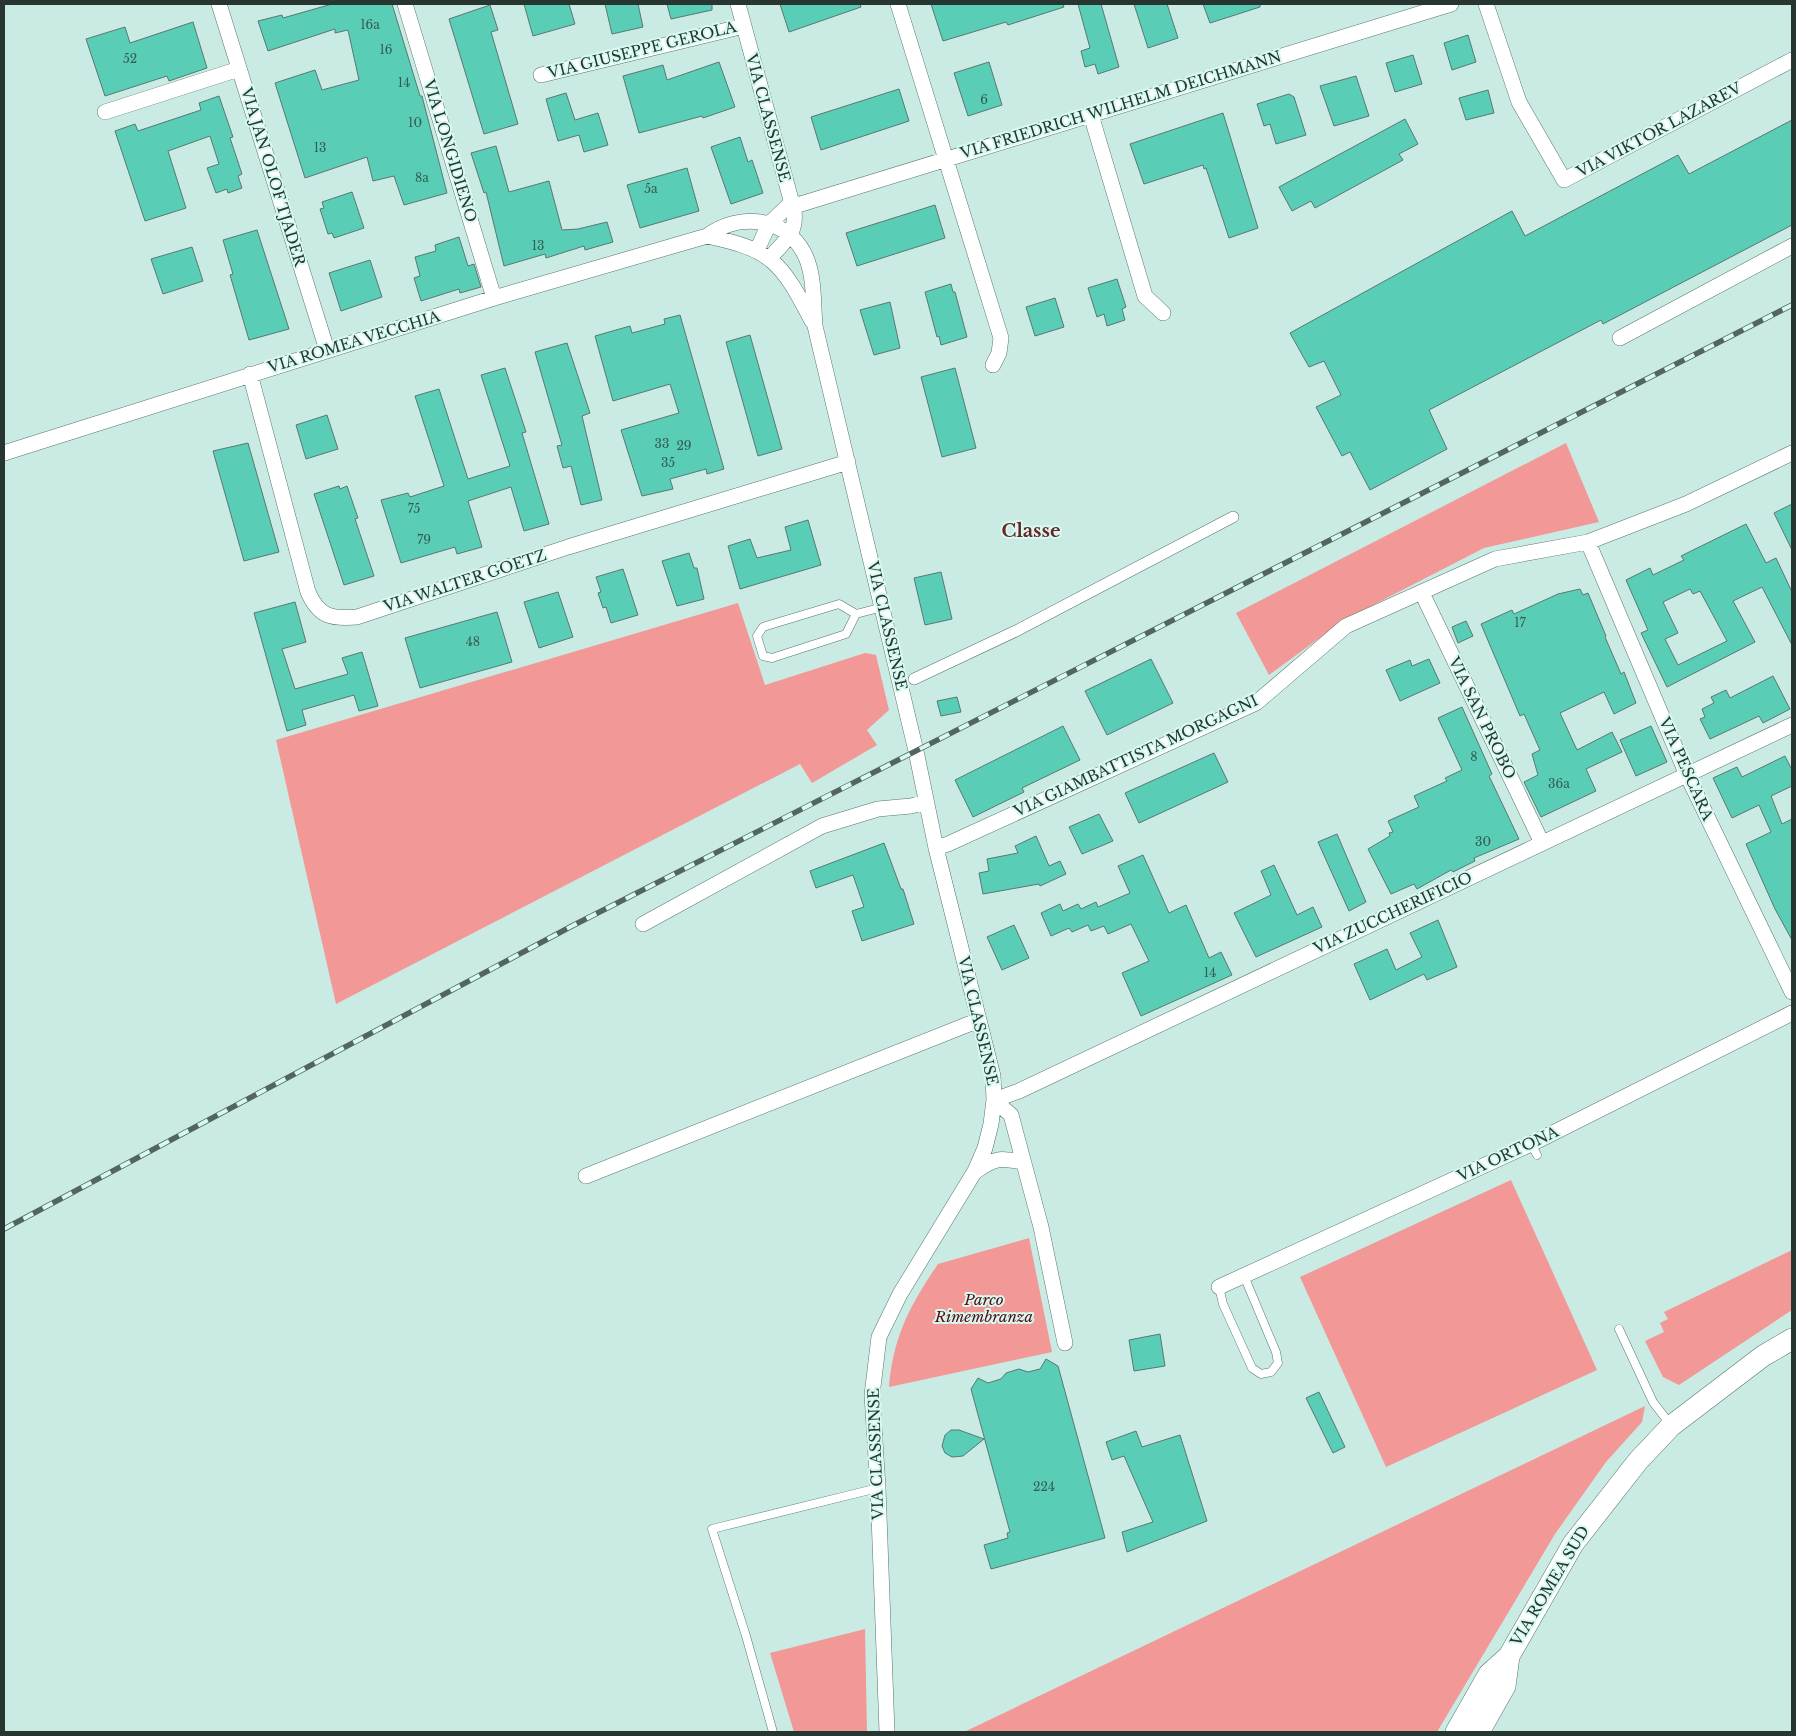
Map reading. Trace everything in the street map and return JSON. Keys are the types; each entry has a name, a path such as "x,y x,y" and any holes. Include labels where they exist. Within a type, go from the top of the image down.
{"main road":[{"name":"VIA ROMEA SUD","path":"1456,1732 1489,1674 1509,1656 1572,1544 1621,1481 1671,1426 1763,1356 1792,1339"},
{"name":"VIA ROMEA SUD","path":"1479,1732 1505,1686 1509,1656"}],"street":[{"name":"VIA JAN OLOF TJADER","path":"219,4 327,350"},
{"name":"VIA LONGIDIENO","path":"405,4 494,298"},
{"name":"VIA CLASSENSE","path":"738,4 796,224 789,235 763,254"},
{"path":"898,4 1001,338 999,353 993,366"},
{"name":"VIA FRIEDRICH WILHELM DEICHMANN","path":"791,203 801,204 1451,4"},
{"name":"VIA VIKTOR LAZAREV","path":"1486,4 1519,102 1564,180 1792,60"},
{"name":"VIA GIUSEPPE GEROLA","path":"541,75 744,26"},
{"path":"106,112 239,69"},
{"path":"1091,115 1145,296 1163,313"},
{"name":"VIA CLASSENSE","path":"763,254 769,224 791,203"},
{"name":"VIA ROMEA VECCHIA","path":"4,453 494,298 707,236 720,226 742,220 754,220 769,224"},
{"name":"VIA CLASSENSE","path":"769,224 789,235 804,253 811,276 815,326 882,607 936,848 993,1076 994,1100 985,1148 975,1171 900,1294 879,1337 872,1395 878,1488 887,1732"},
{"path":"707,236 763,254"},
{"path":"1620,338 1792,246"},
{"name":"VIA CLASSENSE","path":"763,254 793,284 815,326"},
{"name":"VIA WALTER GOETZ","path":"250,374 308,592 318,610 335,617 357,617 568,547 848,462"},
{"name":"VIA GIAMBATTISTA MORGAGNI","path":"936,848 1256,703 1346,626 1495,559 1588,542 1686,504 1792,453"},
{"path":"914,679 1018,630 1233,518"},
{"name":"VIA PESCARA","path":"1588,542 1687,775 1792,992"},
{"name":"VIA SAN PROBO","path":"1422,593 1542,843"},
{"name":"VIA ZUCCHERIFICIO","path":"994,1100 1037,1083 1792,725"},
{"path":"643,924 822,826 878,809 911,806 926,802"},
{"name":"VIA ORTONA","path":"1219,1287 1534,1150 1792,1013"},
{"path":"586,1176 979,1020"},
{"path":"994,1100 1010,1115 1040,1227 1066,1343"},
{"path":"975,1171 991,1160 1001,1158 1023,1162"}],"lane":[{"path":"856,614 846,634 772,658 763,656 761,653 757,636 763,627 839,604 856,614 882,607"},
{"path":"1219,1287 1224,1304 1252,1368 1260,1374 1271,1372 1278,1364 1276,1352 1244,1276"},
{"path":"1619,1330 1653,1402 1662,1417 1671,1426"},
{"path":"773,1732 746,1636 712,1529 878,1488"}],"green space":[{"path":"1566,443 1599,522 1484,548 1344,620 1269,675 1236,613"},
{"path":"738,603 765,685 865,653 876,655 889,710 867,730 877,745 812,783 800,764 336,1004 276,740"},
{"path":"1511,1180 1597,1370 1386,1467 1300,1277"},
{"name":"Parco Rimembranza","path":"1029,1238 1052,1352 889,1387 894,1352 904,1322 919,1293 938,1264"},
{"path":"1792,1250 1792,1310 1679,1385 1663,1377 1645,1341 1664,1332 1660,1323 1668,1319 1664,1312"},
{"path":"1645,1406 1642,1422 1606,1462 1555,1534 1437,1732 964,1732"},
{"path":"865,1629 867,1732 794,1732 770,1653"}],"building":[{"path":"332,4 392,4 420,96 422,96 447,193 404,205 394,176 373,181 367,157 305,178 275,83 315,70 322,90 359,80 348,30 335,33 335,29 268,51 258,21 282,15 283,18"},
{"path":"524,4 569,4 575,24 533,36"},
{"path":"605,4 638,4 643,27 612,34"},
{"path":"667,4 712,4 712,10 671,19"},
{"path":"780,4 860,4 861,7 789,32"},
{"path":"931,4 1063,4 1064,7 1008,25 1006,22 943,41"},
{"path":"1078,4 1101,4 1119,67 1098,74 1095,64 1085,67 1081,51 1090,48"},
{"path":"1134,4 1167,4 1178,38 1148,48"},
{"path":"1203,4 1260,4 1260,7 1210,23"},
{"path":"490,5 498,30 491,32 518,124 484,134 449,19"},
{"path":"193,22 207,68 169,81 167,76 105,96 86,39 125,27 130,43"},
{"path":"1468,35 1476,62 1452,70 1444,43"},
{"path":"1413,55 1422,84 1395,92 1386,63"},
{"path":"719,62 735,107 703,118 702,116 639,133 623,76 663,65 667,80"},
{"path":"989,62 1002,105 968,116 954,73"},
{"path":"1356,76 1369,116 1334,126 1320,86"},
{"path":"899,89 909,121 821,150 811,117"},
{"path":"1488,90 1494,113 1466,120 1459,98"},
{"path":"566,93 575,120 598,113 608,145 584,152 579,135 558,141 546,99"},
{"path":"1289,94 1294,97 1306,135 1276,144 1270,124 1264,126 1257,104"},
{"path":"219,96 233,137 230,138 242,174 238,176 242,188 228,193 227,189 216,193 207,168 219,164 210,136 168,151 186,208 145,221 115,131 135,124 138,131 201,110 199,103"},
{"path":"1223,113 1258,228 1229,238 1206,168 1204,169 1203,165 1144,184 1130,144"},
{"path":"1405,119 1418,144 1399,154 1403,160 1315,208 1311,201 1292,211 1279,187"},
{"path":"1792,120 1792,225 1603,324 1601,320 1429,410 1447,449 1370,490 1350,452 1342,456 1316,407 1341,395 1324,361 1309,367 1290,333 1512,211 1525,236 1678,155 1689,174"},
{"path":"740,137 748,162 752,160 763,193 731,204 711,147"},
{"path":"496,146 509,192 549,181 562,230 578,229 607,222 613,242 585,250 584,246 546,258 545,254 504,266 486,192 484,193 471,153"},
{"path":"687,168 699,211 640,228 627,185"},
{"path":"352,192 364,228 334,238 332,233 328,234 320,209 324,208 322,202"},
{"path":"935,205 945,238 857,266 846,233"},
{"path":"257,230 289,329 249,340 230,275 233,274 223,240"},
{"path":"459,237 468,266 474,264 481,287 460,293 459,289 421,301 414,278 420,276 415,257 436,251 435,245"},
{"path":"192,247 203,281 163,294 151,259"},
{"path":"370,260 382,297 341,311 329,273"},
{"path":"1117,279 1126,307 1122,309 1125,320 1107,326 1104,314 1097,317 1088,288"},
{"path":"951,284 953,292 955,292 967,337 941,345 939,336 937,337 925,292"},
{"path":"1055,298 1064,327 1035,336 1026,307"},
{"path":"890,302 900,348 874,355 860,310"},
{"path":"680,315 724,469 707,474 706,469 670,479 673,489 642,496 621,430 679,413 670,384 613,401 595,336 630,326 632,333 665,324 664,319"},
{"path":"750,335 782,449 758,456 726,342"},
{"path":"567,343 590,413 582,416 602,500 581,505 571,466 563,468 557,446 562,445 535,352"},
{"path":"505,368 526,432 522,433 549,524 524,531 511,487 468,501 482,547 457,554 455,547 401,563 381,500 408,493 410,497 444,486 415,396 439,389 468,479 510,466 481,375"},
{"path":"955,368 976,448 942,457 921,377"},
{"path":"327,415 338,449 306,459 296,425"},
{"path":"248,443 279,552 244,561 213,451"},
{"path":"339,486 340,489 347,486 358,518 355,519 374,576 344,585 314,494"},
{"path":"1792,504 1792,550 1774,513"},
{"path":"808,520 821,565 740,589 728,546 750,539 757,558 791,550 785,527"},
{"path":"1746,524 1766,563 1776,558 1792,592 1792,645 1762,587 1733,601 1755,642 1667,687 1641,633 1648,630 1626,580 1650,568 1653,575 1684,560 1681,556","holes":["1690,589 1693,594 1700,591 1727,641 1678,665 1665,639 1678,633 1663,602"]},
{"path":"689,553 694,568 697,568 704,599 677,606 662,561"},
{"path":"623,569 638,615 611,623 606,607 603,608 598,593 601,592 596,577"},
{"path":"941,572 952,619 925,625 914,578"},
{"path":"1580,589 1583,595 1588,593 1621,674 1624,672 1636,703 1614,714 1604,692 1560,713 1577,750 1612,732 1622,752 1586,769 1596,791 1541,817 1524,782 1538,775 1532,754 1540,750 1524,714 1520,716 1481,624 1512,610 1514,614 1558,594"},
{"path":"558,592 573,637 539,648 524,602"},
{"path":"295,602 306,642 282,649 295,689 348,674 342,658 362,652 378,706 359,711 354,695 302,710 306,725 287,731 254,613"},
{"path":"497,612 512,662 420,688 405,638"},
{"path":"1466,621 1473,636 1458,643 1452,627"},
{"path":"1151,659 1173,703 1107,735 1085,691"},
{"path":"1429,659 1440,683 1400,701 1386,670 1410,660 1412,666"},
{"path":"1773,676 1790,709 1763,723 1759,716 1710,739 1700,719 1705,717 1702,709 1714,703 1711,697 1726,690 1730,698"},
{"path":"957,697 961,712 941,716 937,701"},
{"path":"1462,707 1492,774 1489,776 1519,839 1474,858 1475,861 1453,872 1451,870 1417,889 1414,884 1391,894 1368,849 1390,836 1389,833 1393,832 1388,821 1419,807 1414,796 1447,781 1445,778 1462,770 1438,718"},
{"path":"1063,726 1080,760 1022,788 1024,792 973,817 955,780"},
{"path":"1651,726 1667,762 1636,776 1620,740"},
{"path":"1214,753 1228,782 1139,823 1125,793"},
{"path":"1785,756 1792,770 1792,786 1771,796 1782,824 1792,819 1792,940 1775,909 1746,844 1771,832 1759,805 1732,818 1713,778 1737,767 1742,777"},
{"path":"1099,814 1113,841 1082,854 1069,827"},
{"path":"1337,834 1366,902 1349,911 1318,842"},
{"path":"1036,836 1049,866 1060,861 1066,874 1040,886 1039,884 983,894 979,873 989,871 987,859 1018,853 1015,846"},
{"path":"884,843 901,889 903,889 914,924 862,941 852,911 864,907 853,875 816,888 810,871"},
{"path":"1143,855 1169,913 1186,905 1209,958 1221,952 1232,975 1141,1016 1122,973 1149,961 1131,924 1108,934 1104,926 1091,931 1088,925 1072,932 1069,928 1051,936 1041,913 1060,904 1063,911 1078,904 1081,909 1096,902 1098,907 1130,893 1118,866"},
{"path":"1274,865 1297,915 1313,907 1322,927 1256,957 1234,913 1271,895 1261,871"},
{"path":"1438,920 1457,967 1427,980 1424,974 1370,1000 1354,964 1387,949 1396,970 1422,957 1410,933"},
{"path":"1014,925 1029,958 1002,970 987,937"},
{"path":"1160,1334 1165,1366 1134,1371 1129,1340"},
{"path":"1046,1359 1058,1366 1105,1538 991,1569 984,1545 1008,1538 1007,1533 1010,1532 971,1389 978,1378 988,1383 1001,1379 1006,1373 1019,1369 1028,1372 1040,1369"},
{"path":"1319,1392 1345,1447 1333,1453 1306,1398"},
{"path":"951,1430 959,1430 984,1439 963,1456 952,1457 945,1453 942,1446 945,1435"},
{"path":"1136,1431 1142,1447 1180,1435 1207,1521 1127,1552 1122,1532 1153,1522 1124,1456 1112,1460 1106,1442"}],"railway":[{"path":"4,1229 572,926 1792,305"}],"district":[{"name":"Classe","path":"1031,531"}]}
